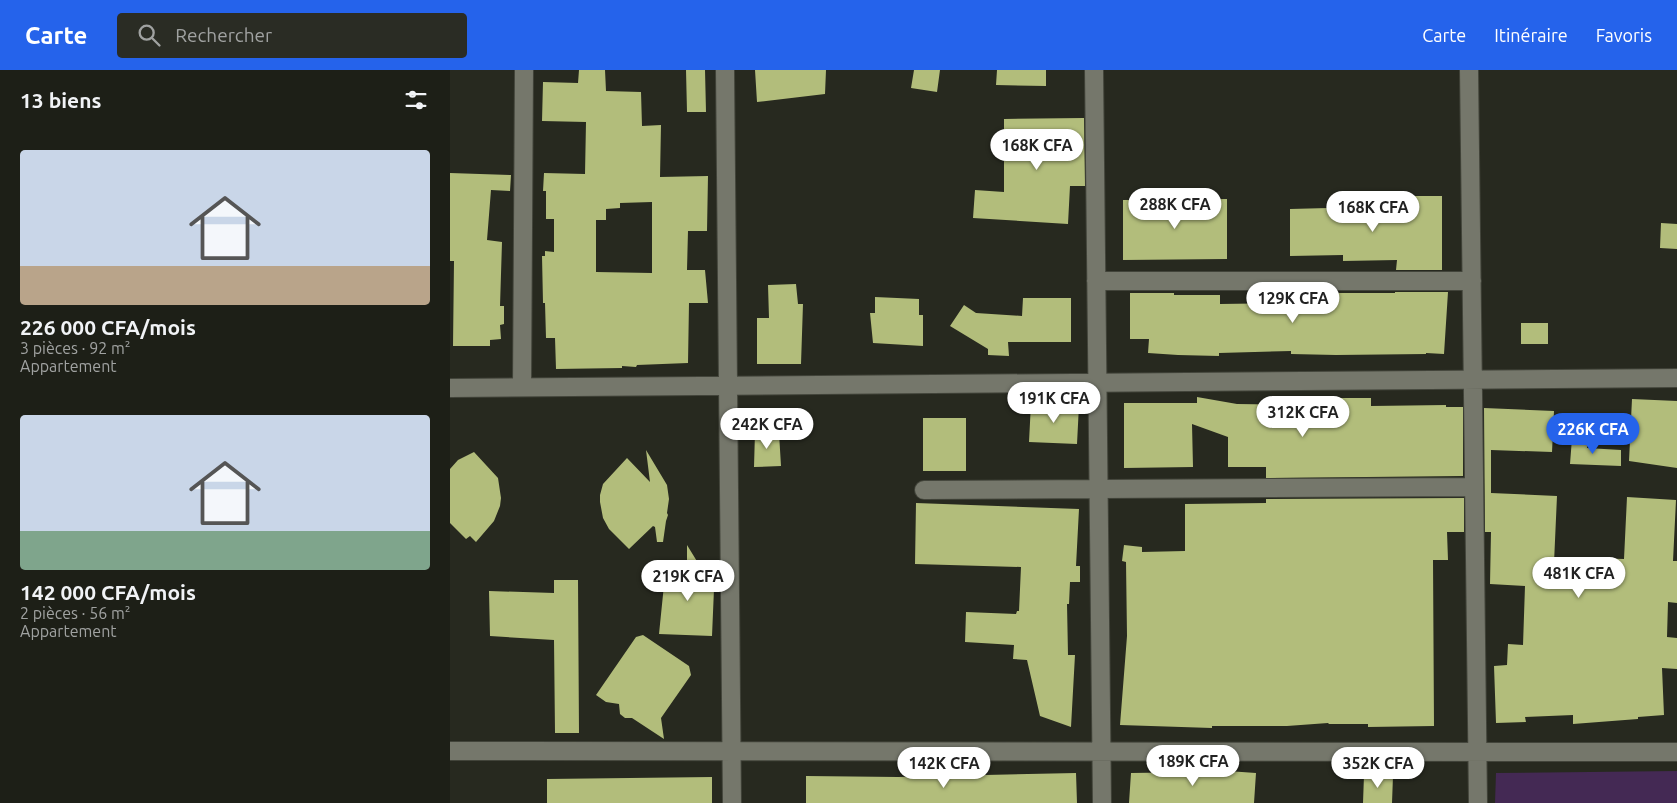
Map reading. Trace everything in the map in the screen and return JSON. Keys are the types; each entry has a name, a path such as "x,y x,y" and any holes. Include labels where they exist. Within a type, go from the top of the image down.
{"street":[{"path":"522,387 524,70"},
{"path":"725,70 732,803"},
{"path":"1094,70 1102,803"},
{"path":"1469,70 1478,803"},
{"path":"1096,281 1472,281"},
{"path":"450,388 1677,378"},
{"path":"924,490 1474,488"},
{"path":"450,750 1677,752"}],"shaded area":[{"path":"1677,771 1677,803 1495,803 1496,773"}],"building":[{"path":"579,70 605,70 606,91 641,92 642,126 661,125 660,177 708,176 707,231 688,231 687,270 705,270 708,303 689,303 688,363 637,365 636,367 622,366 622,368 556,369 555,338 546,338 545,303 543,303 542,256 545,256 545,251 554,252 554,219 546,219 546,191 543,191 544,173 585,174 586,122 542,121 543,82 578,83","holes":["652,202 652,273 596,272 596,220 606,220 606,209 620,208 620,203"]},
{"path":"686,70 705,70 706,112 687,112"},
{"path":"755,70 826,70 825,94 757,102"},
{"path":"914,70 940,70 937,92 911,88"},
{"path":"997,70 1046,70 1046,86 996,85"},
{"path":"1084,118 1085,186 1070,186 1068,224 973,218 975,190 1004,192 1004,119"},
{"path":"450,173 511,175 510,191 491,190 487,240 502,242 500,306 504,306 504,324 500,325 501,339 490,340 490,346 453,346 454,261 450,261"},
{"path":"1404,196 1442,196 1442,270 1396,270 1397,260 1343,261 1343,255 1290,256 1290,209 1404,206"},
{"path":"1227,199 1227,259 1123,260 1123,200"},
{"path":"1661,223 1677,224 1677,249 1660,248"},
{"path":"796,284 798,304 803,304 801,364 757,364 757,318 769,318 768,285"},
{"path":"1448,292 1444,354 1336,355 1291,354 1291,351 1219,353 1219,356 1178,355 1148,353 1149,339 1130,339 1130,293 1220,295 1220,304 1291,303 1291,293"},
{"path":"875,297 919,299 919,315 923,315 923,346 873,343 870,313 875,313"},
{"path":"1023,298 1071,298 1071,342 1008,342 1009,356 988,355 988,349 950,326 964,305 976,313 1022,316"},
{"path":"1521,323 1548,323 1548,344 1521,344"},
{"path":"1197,397 1237,404 1320,405 1320,398 1371,398 1371,406 1446,405 1446,407 1463,407 1463,476 1266,478 1266,467 1228,467 1228,437 1192,424 1193,467 1124,468 1124,403 1197,403"},
{"path":"1632,399 1677,401 1677,468 1629,461"},
{"path":"1031,403 1079,405 1077,444 1029,442"},
{"path":"1484,408 1554,411 1552,452 1491,450 1491,493 1557,496 1554,563 1590,564 1590,558 1624,559 1627,497 1676,500 1673,561 1677,561 1677,603 1668,602 1667,637 1677,638 1677,669 1662,668 1664,715 1573,724 1573,715 1525,717 1526,722 1496,723 1494,666 1507,665 1508,644 1523,645 1525,586 1490,584 1491,532 1485,532"},
{"path":"923,418 966,418 966,471 923,471"},
{"path":"755,432 779,433 781,466 754,467"},
{"path":"1572,438 1588,439 1587,448 1621,450 1621,466 1570,464"},
{"path":"646,450 667,485 669,499 668,515 663,542 657,542 655,527 653,526 629,549 609,529 603,518 600,495 603,484 627,458 650,482"},
{"path":"474,452 498,478 501,498 494,521 476,542 470,536 466,539 450,523 450,469 458,460"},
{"path":"1464,498 1464,532 1447,532 1448,560 1433,560 1434,726 1368,727 1368,724 1328,723 1287,726 1212,726 1212,728 1120,725 1127,636 1126,562 1122,561 1124,545 1142,547 1142,552 1185,551 1185,504 1266,503 1266,499"},
{"path":"916,503 1079,509 1076,566 1080,566 1080,582 1070,582 1069,604 1067,604 1068,655 1075,655 1071,727 1040,716 1027,660 1013,659 1014,645 965,642 966,612 1016,614 1019,611 1021,567 915,564"},
{"path":"687,545 714,589 712,636 659,634 665,575 687,574"},
{"path":"554,580 578,580 579,733 555,733 554,640 490,636 489,591 554,593"},
{"path":"643,635 689,666 691,675 661,718 664,739 632,718 625,718 620,714 619,704 606,702 596,695 636,637"},
{"path":"1199,769 1256,773 1254,803 1129,803 1131,773 1199,772"},
{"path":"1076,773 1077,803 806,803 806,776 898,777"},
{"path":"1364,775 1393,776 1392,803 1363,803"},
{"path":"712,777 712,803 547,803 547,779"}]}
